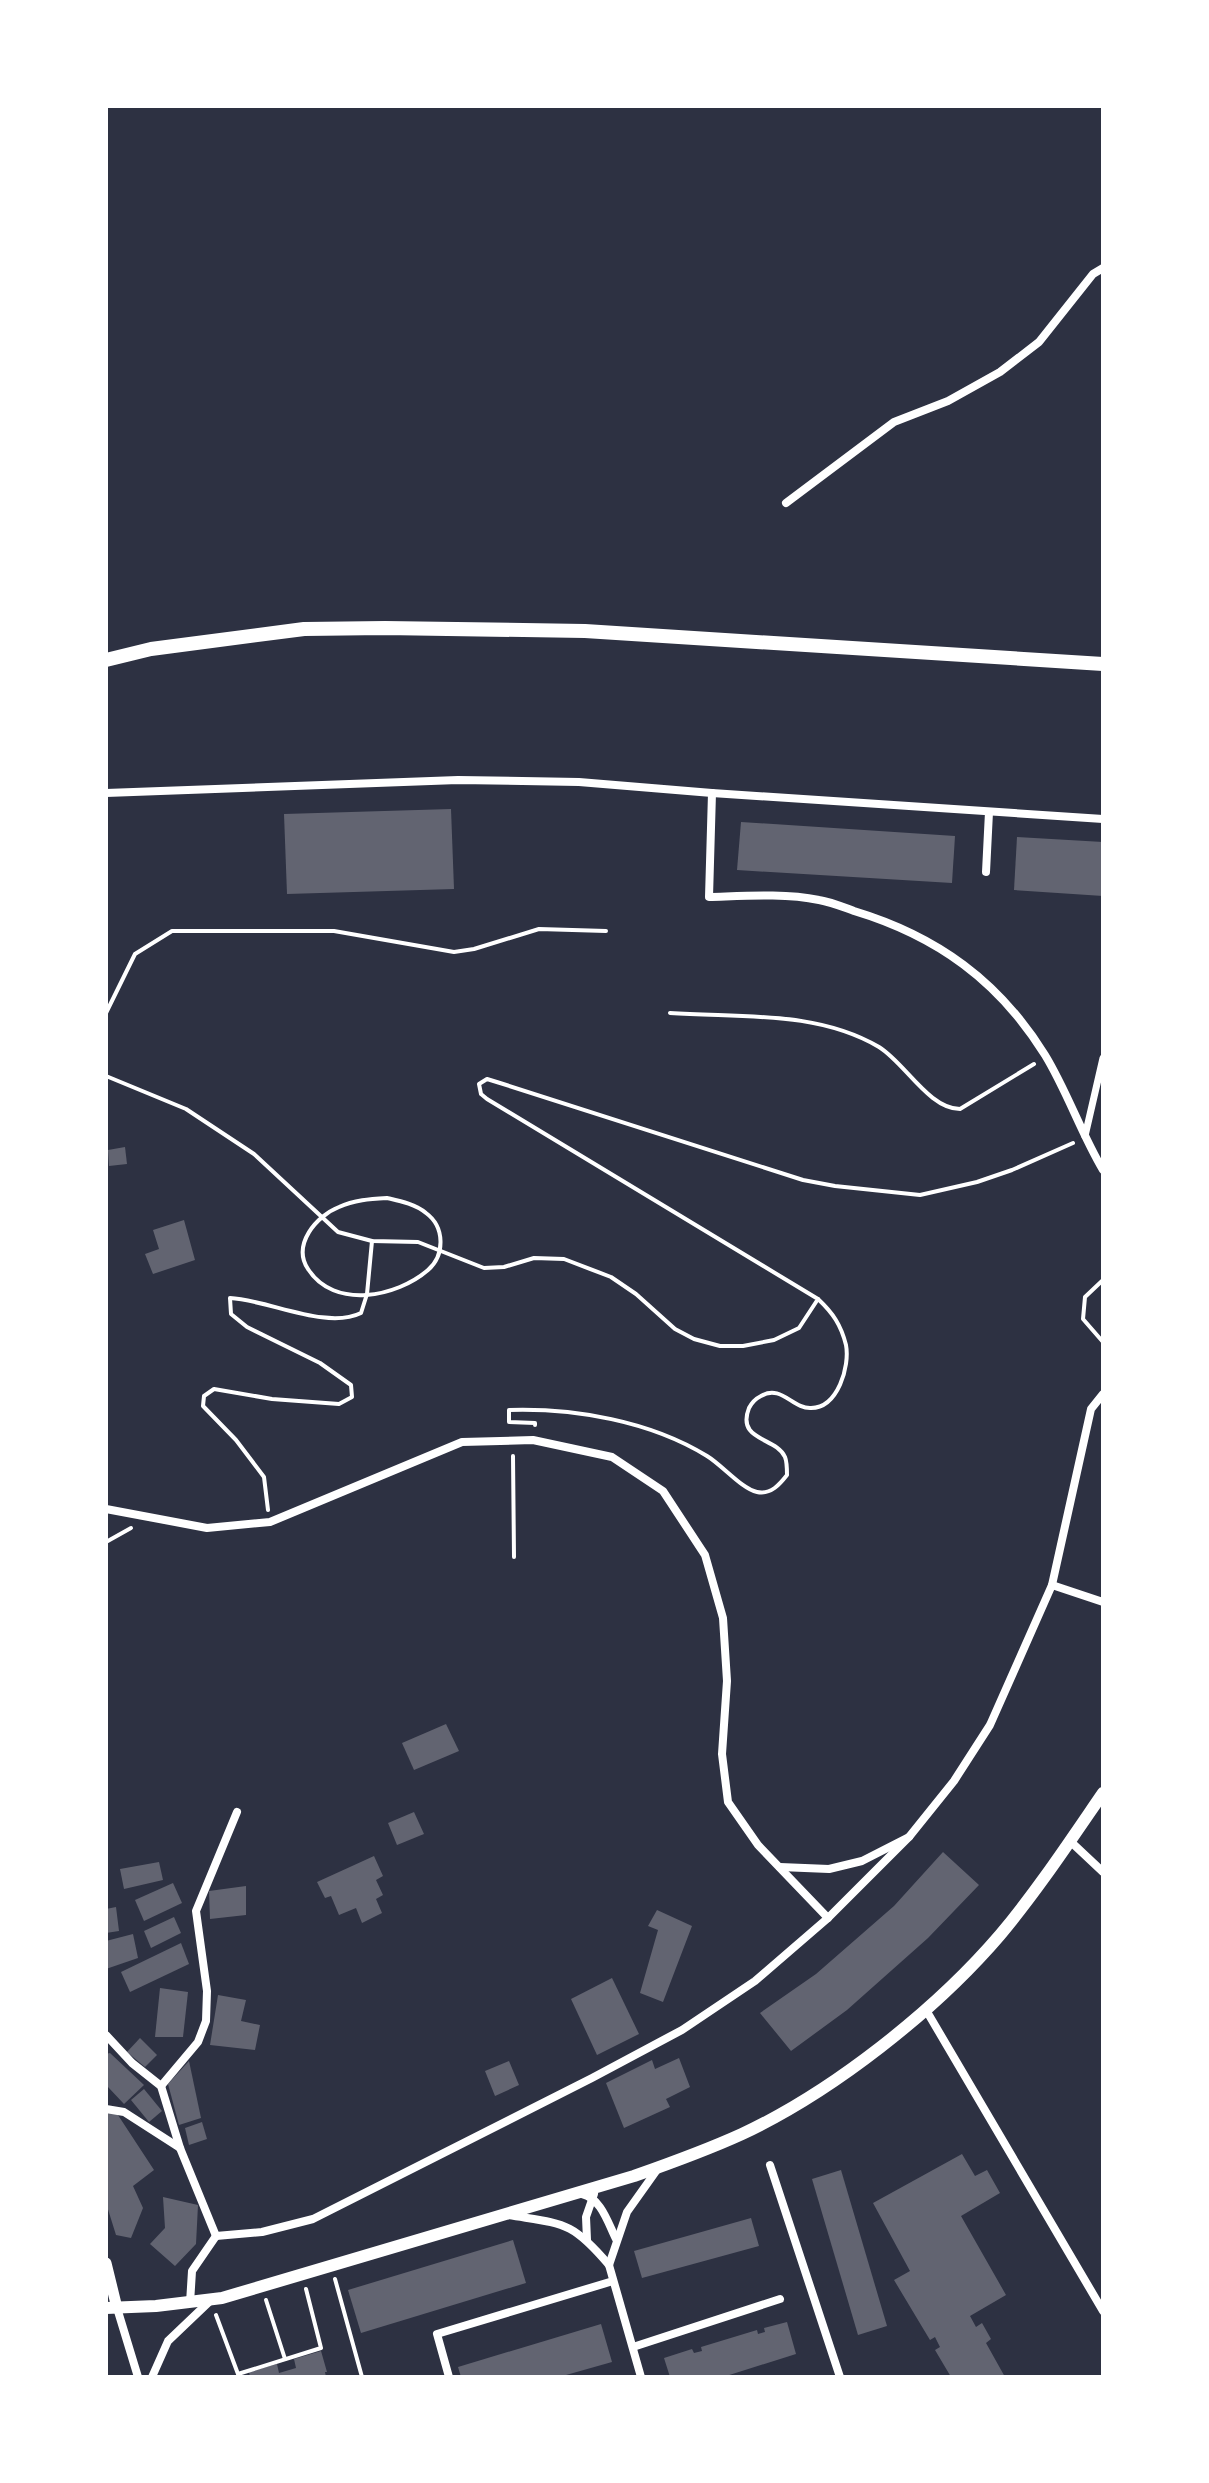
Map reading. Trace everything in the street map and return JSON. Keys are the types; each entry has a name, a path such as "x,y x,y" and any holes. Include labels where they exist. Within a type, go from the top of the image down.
{"highway":[{"path":"106,660 151,649 304,629 385,628 585,631 1103,664"}],"main road":[{"path":"112,2308 211,2300 577,2193 595,2192 701,2152 778,2115 867,2057 926,2010 1000,1935 1103,1793"}],"street":[{"path":"786,503 894,422 948,401 1000,372 1039,342 1093,274 1103,268"},
{"path":"106,793 458,780 579,782 1103,819"},
{"path":"712,793 709,897 754,895 818,899 886,920 958,959 1011,1007 1046,1057 1084,1138 1103,1170"},
{"path":"986,872 989,812"},
{"path":"1084,1138 1103,1058"},
{"path":"216,2236 262,2232 313,2219 592,2078 682,2030 755,1981 828,1918 909,1837 954,1781 990,1725 1052,1585 1091,1409 1103,1394"},
{"path":"106,1509 207,1528 270,1522 462,1442 533,1440 612,1457 663,1491 705,1555 723,1618 727,1681 722,1754 728,1802 758,1845 828,1918"},
{"path":"1052,1585 1103,1602"},
{"path":"161,2086 198,2042 206,2021 207,1991 196,1911 237,1812"},
{"path":"780,1867 829,1869 862,1861 909,1837"},
{"path":"1070,1841 1103,1872"},
{"path":"926,2010 1103,2311"},
{"path":"106,2035 132,2063 161,2086 180,2148 216,2236"},
{"path":"106,2109 124,2112 180,2148"},
{"path":"770,2165 840,2377"},
{"path":"609,2265 627,2212 660,2167"},
{"path":"595,2192 616,2239"},
{"path":"587,2240 586,2217 595,2192"},
{"path":"508,2215 565,2224 587,2240 609,2265 641,2377"},
{"path":"190,2303 192,2271 216,2236"},
{"path":"106,2263 112,2308 138,2377"},
{"path":"449,2377 437,2334 613,2281"},
{"path":"633,2347 780,2299"},
{"path":"152,2377 168,2341 211,2300"}],"path":[{"path":"106,1013 135,954 172,931 334,931 454,952 539,929 606,931"},
{"path":"670,1013 800,1020 827,1025 882,1049 935,1100 951,1109 960,1109 1046,1057"},
{"path":"106,1076 186,1109 254,1154 338,1232 372,1241 418,1242 484,1268 504,1267 534,1258 564,1259 611,1277 636,1294 675,1329 694,1339 720,1346 743,1346 774,1340 799,1328 818,1299"},
{"path":"514,1557 512,1455 531,1456 535,1423 509,1422 509,1410 546,1409 627,1424 706,1455 729,1470 750,1490 762,1494 778,1487 787,1475 786,1458 779,1449 754,1436 748,1426 747,1412 753,1400 768,1392 789,1398 807,1409 818,1408 830,1400 845,1375 847,1352 842,1328 818,1299 487,1099 481,1094 479,1084 487,1079 814,1182 920,1195 977,1182 1012,1170 1084,1138"},
{"path":"387,1198 408,1202 437,1223 440,1252 434,1265 418,1279 396,1290 366,1295 334,1289 318,1280 308,1269 302,1255 304,1240 321,1218 337,1207 362,1200 387,1198"},
{"path":"270,1522 264,1477 236,1440 203,1406 204,1396 214,1389 272,1399 339,1404 352,1397 351,1385 320,1363 247,1327 231,1314 230,1298 252,1300 308,1315 348,1319 361,1313 372,1241"},
{"path":"1103,1280 1085,1297 1083,1319 1103,1342"},
{"path":"332,2266 362,2377"},
{"path":"211,2300 238,2374 321,2348 303,2275"},
{"path":"262,2287 285,2359"}],"building":[{"path":"451,809 454,889 287,894 284,814"},
{"path":"741,822 955,836 952,883 737,870"},
{"path":"1017,837 1103,842 1103,896 1014,890"},
{"path":"125,1147 127,1164 109,1166 108,1150"},
{"path":"184,1220 195,1260 153,1274 145,1254 159,1249 153,1230"},
{"path":"446,1724 459,1751 414,1770 402,1743"},
{"path":"414,1812 424,1834 397,1845 388,1823"},
{"path":"943,1852 979,1885 928,1938 847,2010 791,2051 760,2013 816,1974 894,1906"},
{"path":"374,1856 383,1876 376,1880 383,1895 376,1899 382,1913 362,1923 356,1908 339,1915 331,1896 325,1898 317,1882"},
{"path":"159,1862 163,1880 124,1889 120,1869"},
{"path":"173,1883 182,1903 144,1921 135,1900"},
{"path":"246,1886 246,1915 210,1919 209,1891"},
{"path":"116,1907 119,1931 106,1933 106,1909"},
{"path":"657,1910 692,1926 663,2002 640,1993 658,1930 648,1926"},
{"path":"174,1917 181,1933 151,1948 144,1931"},
{"path":"133,1934 138,1958 106,1969 106,1941"},
{"path":"181,1943 189,1964 130,1992 121,1972"},
{"path":"612,1978 639,2034 597,2055 571,1999"},
{"path":"160,1988 188,1992 183,2037 155,2037"},
{"path":"218,1995 246,2000 241,2021 260,2025 255,2050 210,2045"},
{"path":"140,2038 157,2055 145,2067 127,2052"},
{"path":"110,2053 144,2085 124,2104 108,2087 106,2090 106,2054"},
{"path":"679,2058 690,2087 666,2099 670,2107 624,2128 606,2083 652,2060 655,2069"},
{"path":"189,2061 201,2118 179,2125 168,2084"},
{"path":"509,2061 519,2085 495,2096 485,2071"},
{"path":"144,2089 162,2111 149,2122 131,2100"},
{"path":"106,2111 116,2112 154,2170 133,2186 143,2208 131,2238 116,2235 106,2203"},
{"path":"202,2122 207,2139 189,2145 185,2128"},
{"path":"962,2154 975,2176 987,2170 1000,2193 961,2216 1006,2295 970,2316 976,2327 982,2323 991,2339 986,2343 1005,2377 951,2377 935,2350 940,2347 935,2337 930,2340 894,2280 910,2271 873,2203"},
{"path":"841,2170 887,2326 858,2335 812,2179"},
{"path":"163,2197 198,2205 196,2244 175,2266 150,2244 165,2228"},
{"path":"751,2218 759,2246 642,2278 634,2251"},
{"path":"513,2240 526,2283 361,2333 348,2290"},
{"path":"787,2322 796,2354 723,2377 670,2377 664,2358 692,2349 694,2353 702,2351 701,2347 757,2330 758,2334 765,2332 764,2328"},
{"path":"601,2324 612,2362 559,2377 461,2377 458,2367"},
{"path":"321,2351 326,2377 250,2377 249,2372 277,2364 279,2373 296,2368 294,2359"}]}
